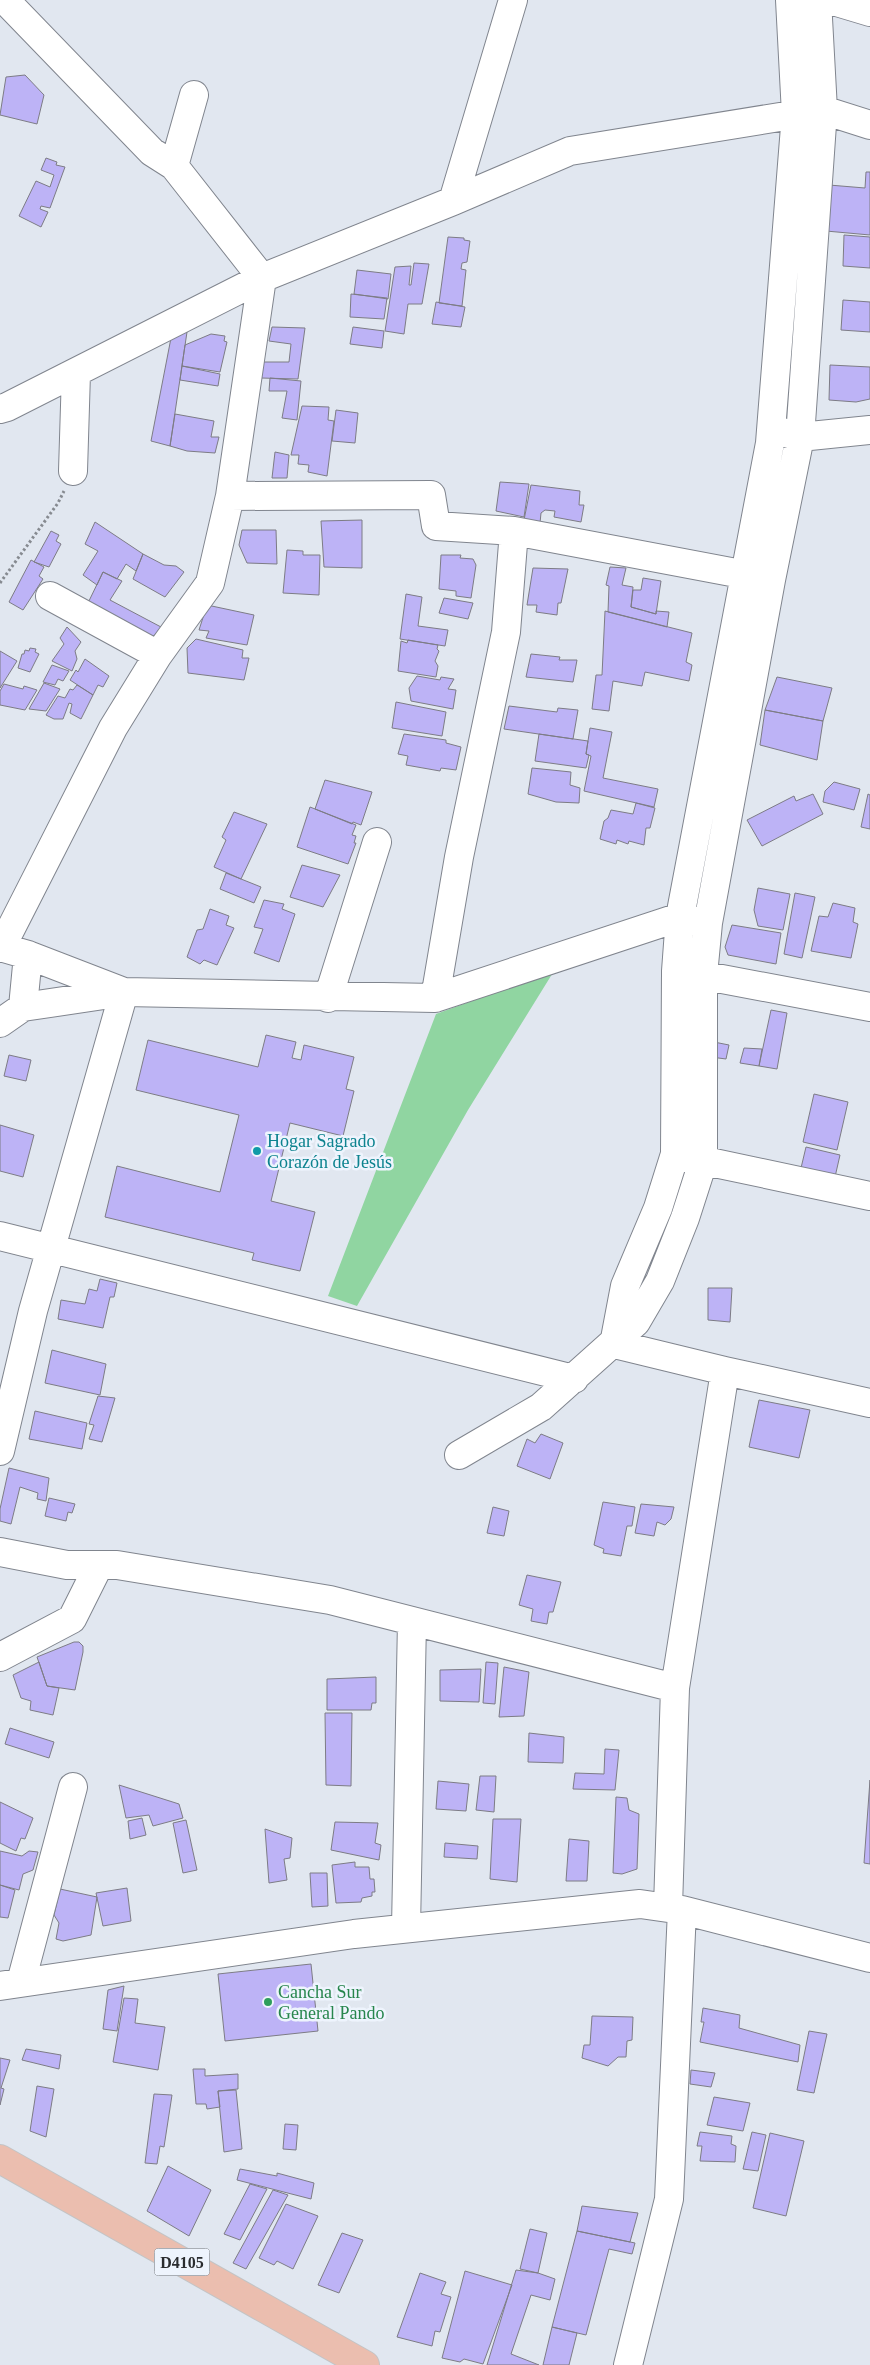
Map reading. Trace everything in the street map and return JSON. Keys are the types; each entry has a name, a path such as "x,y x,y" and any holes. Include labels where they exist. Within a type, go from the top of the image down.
{"main road":[{"name":"D4105","path":"0,2159 365,2365"}],"street":[{"path":"0,22 6,0"},
{"path":"6,0 152,152 174,166 262,278 230,496 210,583 158,655 113,728 0,948 28,955 124,992"},
{"path":"453,202 513,0"},
{"path":"459,1455 541,1407 614,1344 636,1322 660,1281 703,1162 703,975 708,924 758,577 771,429 810,112 790,0"},
{"path":"614,1344 625,1286 658,1208 675,1154 676,971 680,917 758,577 800,437 810,112 817,0"},
{"path":"830,0 870,12"},
{"path":"174,166 194,95"},
{"path":"0,409 76,373 262,278 453,202 570,151 810,112 870,125"},
{"path":"73,471 76,373"},
{"path":"771,429 800,437 870,430"},
{"path":"230,496 431,495 436,526 514,531 758,577"},
{"path":"435,998 459,857 506,632 514,531"},
{"path":"50,596 158,655"},
{"path":"328,998 377,842"},
{"path":"0,1023 23,1007 124,992 328,998 435,998 680,917 708,924"},
{"path":"23,1007 28,955"},
{"path":"676,971 870,1007"},
{"path":"0,1451 33,1311 124,992"},
{"path":"675,1154 703,1162 870,1196"},
{"path":"0,1236 574,1379"},
{"path":"614,1344 870,1403"},
{"path":"628,2365 669,2199 675,1909 674,1688 725,1371"},
{"path":"0,1552 67,1565 117,1564 330,1600 674,1688"},
{"path":"0,1657 72,1620 98,1565"},
{"path":"406,1928 412,1621"},
{"path":"73,1787 11,1984 406,1928 640,1904 675,1909 870,1958"}],"path":[{"path":"0,583 58,503 73,471"}],"green space":[{"path":"554,971 468,1110 357,1306 328,1296 436,1014"}],"building":[{"path":"25,75 44,95 37,124 0,115 6,77"},
{"path":"46,158 57,162 56,165 65,167 50,208 41,206 40,209 48,212 41,227 19,216 36,181 50,187 54,175 41,170"},
{"path":"866,172 870,172 870,235 826,231 829,185 865,188"},
{"path":"844,235 870,237 870,268 843,266"},
{"path":"448,237 464,238 464,240 470,241 467,262 462,263 461,269 466,270 462,306 439,303"},
{"path":"414,263 429,264 422,304 408,304 404,334 385,331 395,267 411,266 409,285 411,285"},
{"path":"357,270 391,274 388,299 354,294"},
{"path":"351,294 387,298 384,319 350,317"},
{"path":"843,300 870,302 870,332 841,330"},
{"path":"436,302 465,307 461,327 432,324"},
{"path":"272,327 305,328 298,379 261,378 263,362 289,362 291,344 269,341"},
{"path":"353,327 384,331 382,348 350,344"},
{"path":"187,332 170,446 151,441 171,338"},
{"path":"211,334 225,336 224,341 227,342 220,372 182,366 185,345"},
{"path":"830,365 870,367 870,399 856,402 829,400"},
{"path":"182,366 220,374 218,386 180,380"},
{"path":"270,378 301,381 297,420 282,418 287,391 269,391"},
{"path":"302,406 329,407 328,420 334,421 327,476 308,472 309,465 298,464 299,455 291,455"},
{"path":"336,410 358,413 355,443 332,441"},
{"path":"175,414 214,421 211,437 219,437 215,453 187,451 170,446"},
{"path":"275,452 289,455 287,478 272,478"},
{"path":"500,482 529,484 524,517 496,511"},
{"path":"531,485 580,491 579,505 584,505 581,522 554,517 555,511 545,510 541,513 540,523 524,520"},
{"path":"362,520 362,568 324,567 321,521"},
{"path":"95,522 143,554 136,571 126,564 117,579 103,572 97,585 83,575 98,551 85,544"},
{"path":"242,530 276,530 277,564 247,563 239,545"},
{"path":"51,531 59,535 56,541 61,544 49,567 34,562"},
{"path":"287,550 303,551 303,555 320,555 319,595 283,593"},
{"path":"143,554 164,565 176,566 184,572 165,597 133,579"},
{"path":"441,555 461,555 460,558 473,559 476,565 471,598 456,596 456,591 439,589"},
{"path":"31,560 44,567 39,576 43,579 23,610 9,602"},
{"path":"610,567 626,568 622,585 633,587 631,607 656,614 656,611 669,612 667,627 608,612 609,586 606,585"},
{"path":"533,568 568,569 561,603 558,603 557,615 536,612 537,605 527,605"},
{"path":"103,572 122,581 110,600 161,627 150,641 87,605"},
{"path":"643,578 661,581 656,614 631,607 633,590 641,590"},
{"path":"406,594 422,597 418,626 448,630 445,646 400,639"},
{"path":"444,598 473,603 468,619 439,613"},
{"path":"207,605 254,615 247,645 206,638 209,631 199,630"},
{"path":"605,611 692,633 686,662 692,665 689,681 645,672 642,686 613,681 609,711 592,709 596,675 602,675"},
{"path":"67,627 81,642 75,651 77,659 72,671 52,661 64,644 60,638"},
{"path":"196,639 243,650 242,658 249,658 244,680 188,673 187,648"},
{"path":"408,640 438,645 437,649 439,651 435,661 438,666 436,677 398,671 401,641 407,643"},
{"path":"30,648 36,649 35,652 39,654 30,672 18,668 22,654 24,654 25,650 29,651"},
{"path":"0,651 17,661 0,688"},
{"path":"531,654 560,657 559,660 577,660 573,682 526,677"},
{"path":"85,659 109,676 103,687 98,685 93,695 70,680 76,670 78,672"},
{"path":"52,665 69,671 63,681 58,679 55,685 43,682"},
{"path":"417,676 440,680 441,677 454,679 448,689 456,690 453,709 411,701 409,688"},
{"path":"777,677 832,688 823,721 765,710"},
{"path":"44,683 60,689 46,711 29,709"},
{"path":"4,684 23,689 24,686 37,690 25,710 0,705 0,691"},
{"path":"77,685 93,695 81,719 70,713 72,704 69,703 63,719 54,719 46,715 58,696 65,698 70,689 73,690"},
{"path":"396,702 446,712 442,736 392,728"},
{"path":"509,706 557,712 558,708 578,710 573,739 504,729"},
{"path":"765,710 823,721 817,760 760,745"},
{"path":"590,728 612,732 603,778 658,789 654,807 584,791 591,756 586,754"},
{"path":"404,734 446,740 446,743 461,747 456,770 441,768 440,771 406,765 408,756 398,754"},
{"path":"539,734 588,741 586,754 589,755 586,768 535,761"},
{"path":"532,768 571,772 570,785 580,788 579,803 556,802 528,794"},
{"path":"325,780 372,792 361,825 353,822 352,824 315,809"},
{"path":"834,782 860,789 854,810 823,802 825,791"},
{"path":"813,794 823,814 762,846 747,820 794,796 796,801"},
{"path":"868,794 870,795 870,829 861,827"},
{"path":"636,803 655,808 650,828 646,828 644,845 629,841 628,844 617,840 616,844 600,839 604,821 608,818 611,810 633,814"},
{"path":"310,807 356,825 352,835 356,836 354,843 356,843 348,864 297,847"},
{"path":"234,812 267,824 241,879 214,867 226,840 222,837"},
{"path":"302,865 340,875 323,907 290,897"},
{"path":"226,873 261,887 254,903 220,889"},
{"path":"758,888 790,894 783,930 758,926 754,910"},
{"path":"795,893 815,897 802,958 784,954"},
{"path":"264,900 284,904 282,909 295,914 279,962 254,953 263,929 254,927"},
{"path":"833,903 855,908 853,922 858,924 851,958 811,951 819,916 828,917"},
{"path":"210,909 229,916 226,925 234,928 217,965 204,960 200,964 187,957 197,930 203,929"},
{"path":"732,925 781,933 776,964 728,955 725,947"},
{"path":"771,1010 787,1013 777,1069 759,1066"},
{"name":"Hogar Sagrado Corazón de Jesús","path":"266,1035 296,1042 292,1058 301,1060 304,1045 354,1057 346,1089 354,1091 343,1136 290,1123 271,1201 315,1212 300,1271 252,1260 254,1253 105,1217 117,1166 220,1192 239,1115 136,1090 148,1040 258,1067"},
{"path":"714,1042 729,1045 726,1059 711,1057"},
{"path":"744,1048 762,1049 759,1066 740,1063"},
{"path":"9,1055 31,1060 26,1081 4,1076"},
{"path":"814,1094 848,1102 837,1150 803,1142"},
{"path":"0,1125 34,1135 23,1177 0,1171"},
{"path":"806,1147 840,1155 835,1177 801,1168"},
{"path":"100,1279 117,1283 114,1297 110,1297 103,1328 58,1319 61,1300 85,1304 89,1289 97,1291"},
{"path":"708,1288 732,1288 730,1322 708,1320"},
{"path":"52,1350 106,1364 100,1395 45,1383"},
{"path":"98,1396 115,1398 102,1442 89,1439 94,1425 89,1424"},
{"path":"759,1400 810,1410 799,1458 749,1447"},
{"path":"35,1411 87,1423 82,1449 29,1439"},
{"path":"541,1434 563,1443 550,1479 517,1466 527,1439 535,1443"},
{"path":"9,1468 49,1478 46,1501 37,1499 38,1493 20,1487 11,1524 0,1521 0,1509"},
{"path":"49,1498 75,1504 72,1513 68,1512 66,1521 45,1516"},
{"path":"603,1502 635,1507 632,1526 627,1526 621,1556 603,1553 604,1549 594,1545"},
{"path":"641,1504 674,1507 671,1519 665,1525 657,1522 654,1536 635,1533"},
{"path":"493,1507 509,1511 504,1536 487,1533"},
{"path":"527,1575 561,1582 553,1612 549,1612 547,1624 531,1621 533,1609 519,1605"},
{"path":"74,1642 79,1642 83,1646 75,1690 47,1686 37,1657"},
{"path":"39,1662 47,1686 59,1688 53,1715 30,1710 31,1701 21,1698 13,1675"},
{"path":"486,1662 498,1663 495,1704 483,1703"},
{"path":"504,1667 529,1672 524,1716 499,1717"},
{"path":"481,1669 479,1702 440,1701 440,1670"},
{"path":"376,1677 376,1703 372,1703 371,1710 327,1710 327,1679"},
{"path":"325,1713 352,1713 351,1786 326,1785"},
{"path":"10,1728 54,1742 49,1758 5,1744"},
{"path":"529,1733 564,1737 563,1763 528,1762"},
{"path":"605,1749 619,1750 615,1790 573,1789 575,1773 604,1774"},
{"path":"480,1776 496,1776 494,1812 476,1810"},
{"path":"870,1780 870,1864 864,1863"},
{"path":"438,1781 469,1784 466,1811 436,1809"},
{"path":"119,1785 179,1804 183,1818 153,1826 149,1815 126,1818"},
{"path":"616,1797 627,1798 629,1810 639,1814 637,1869 622,1874 613,1873"},
{"path":"0,1802 33,1818 25,1839 21,1838 16,1851 0,1843"},
{"path":"142,1818 146,1835 130,1839 128,1821"},
{"path":"493,1819 521,1819 517,1882 490,1879"},
{"path":"186,1820 197,1870 183,1873 173,1823"},
{"path":"335,1822 378,1823 375,1843 381,1845 379,1860 331,1850"},
{"path":"265,1829 292,1838 290,1858 284,1859 287,1880 269,1883"},
{"path":"569,1839 589,1841 587,1881 566,1881"},
{"path":"445,1843 478,1846 477,1859 444,1857"},
{"path":"0,1851 22,1856 29,1851 38,1852 33,1870 23,1874 19,1890 0,1885"},
{"path":"355,1862 355,1867 369,1867 370,1879 374,1879 375,1892 372,1892 372,1896 362,1898 361,1902 336,1903 332,1865"},
{"path":"310,1873 327,1873 328,1906 312,1907"},
{"path":"0,1885 15,1890 8,1918 0,1917"},
{"path":"127,1888 131,1921 103,1926 96,1893"},
{"path":"60,1889 97,1897 91,1935 63,1941 56,1939 59,1923 54,1915"},
{"name":"Cancha Sur General Pando","path":"311,1964 318,2031 225,2041 218,1974"},
{"path":"124,1986 117,2031 103,2029 108,1990"},
{"path":"124,1998 138,1999 135,2023 165,2027 158,2070 113,2062"},
{"path":"703,2008 740,2015 739,2028 800,2045 798,2062 700,2042 704,2022 701,2022"},
{"path":"592,2016 633,2017 632,2040 627,2041 626,2057 618,2057 608,2066 582,2058 584,2045 590,2045"},
{"path":"809,2031 827,2034 814,2093 797,2090"},
{"path":"26,2049 61,2055 59,2069 22,2060"},
{"path":"0,2058 10,2060 1,2088 4,2089 0,2105"},
{"path":"193,2069 205,2069 205,2076 238,2074 238,2089 218,2091 220,2107 207,2109 206,2104 196,2104"},
{"path":"691,2070 715,2073 711,2087 690,2084"},
{"path":"37,2086 54,2089 46,2137 30,2131"},
{"path":"236,2090 242,2149 224,2152 218,2091"},
{"path":"154,2094 172,2095 164,2147 160,2146 157,2164 145,2163"},
{"path":"714,2097 750,2103 743,2131 707,2125"},
{"path":"285,2124 298,2125 296,2150 283,2149"},
{"path":"700,2132 732,2136 731,2144 736,2146 735,2162 700,2161 702,2146 697,2146"},
{"path":"752,2132 766,2135 758,2171 743,2169"},
{"path":"770,2133 804,2141 786,2216 753,2208"},
{"path":"168,2166 211,2190 189,2236 147,2211"},
{"path":"240,2169 277,2176 277,2173 314,2183 311,2199 237,2180"},
{"path":"250,2184 267,2189 240,2240 224,2234"},
{"path":"273,2190 288,2195 246,2269 233,2263"},
{"path":"286,2204 318,2216 293,2269 277,2261 274,2265 259,2258"},
{"path":"582,2206 638,2213 630,2242 577,2231"},
{"path":"530,2229 547,2233 538,2273 520,2269"},
{"path":"577,2231 635,2243 632,2254 609,2249 586,2335 552,2327"},
{"path":"342,2233 363,2240 339,2293 318,2285"},
{"path":"516,2270 538,2273 555,2279 550,2300 531,2295 511,2354 539,2365 487,2365"},
{"path":"465,2271 512,2285 483,2364 464,2359 460,2362 442,2358"},
{"path":"420,2273 446,2282 441,2294 451,2297 440,2332 435,2331 432,2346 397,2337"},
{"path":"552,2327 577,2333 569,2365 543,2365"}],"place":[{"name":"Hogar Sagrado Corazón de Jesús","path":"257,1151"},
{"name":"Cancha Sur General Pando","path":"268,2002"}]}
